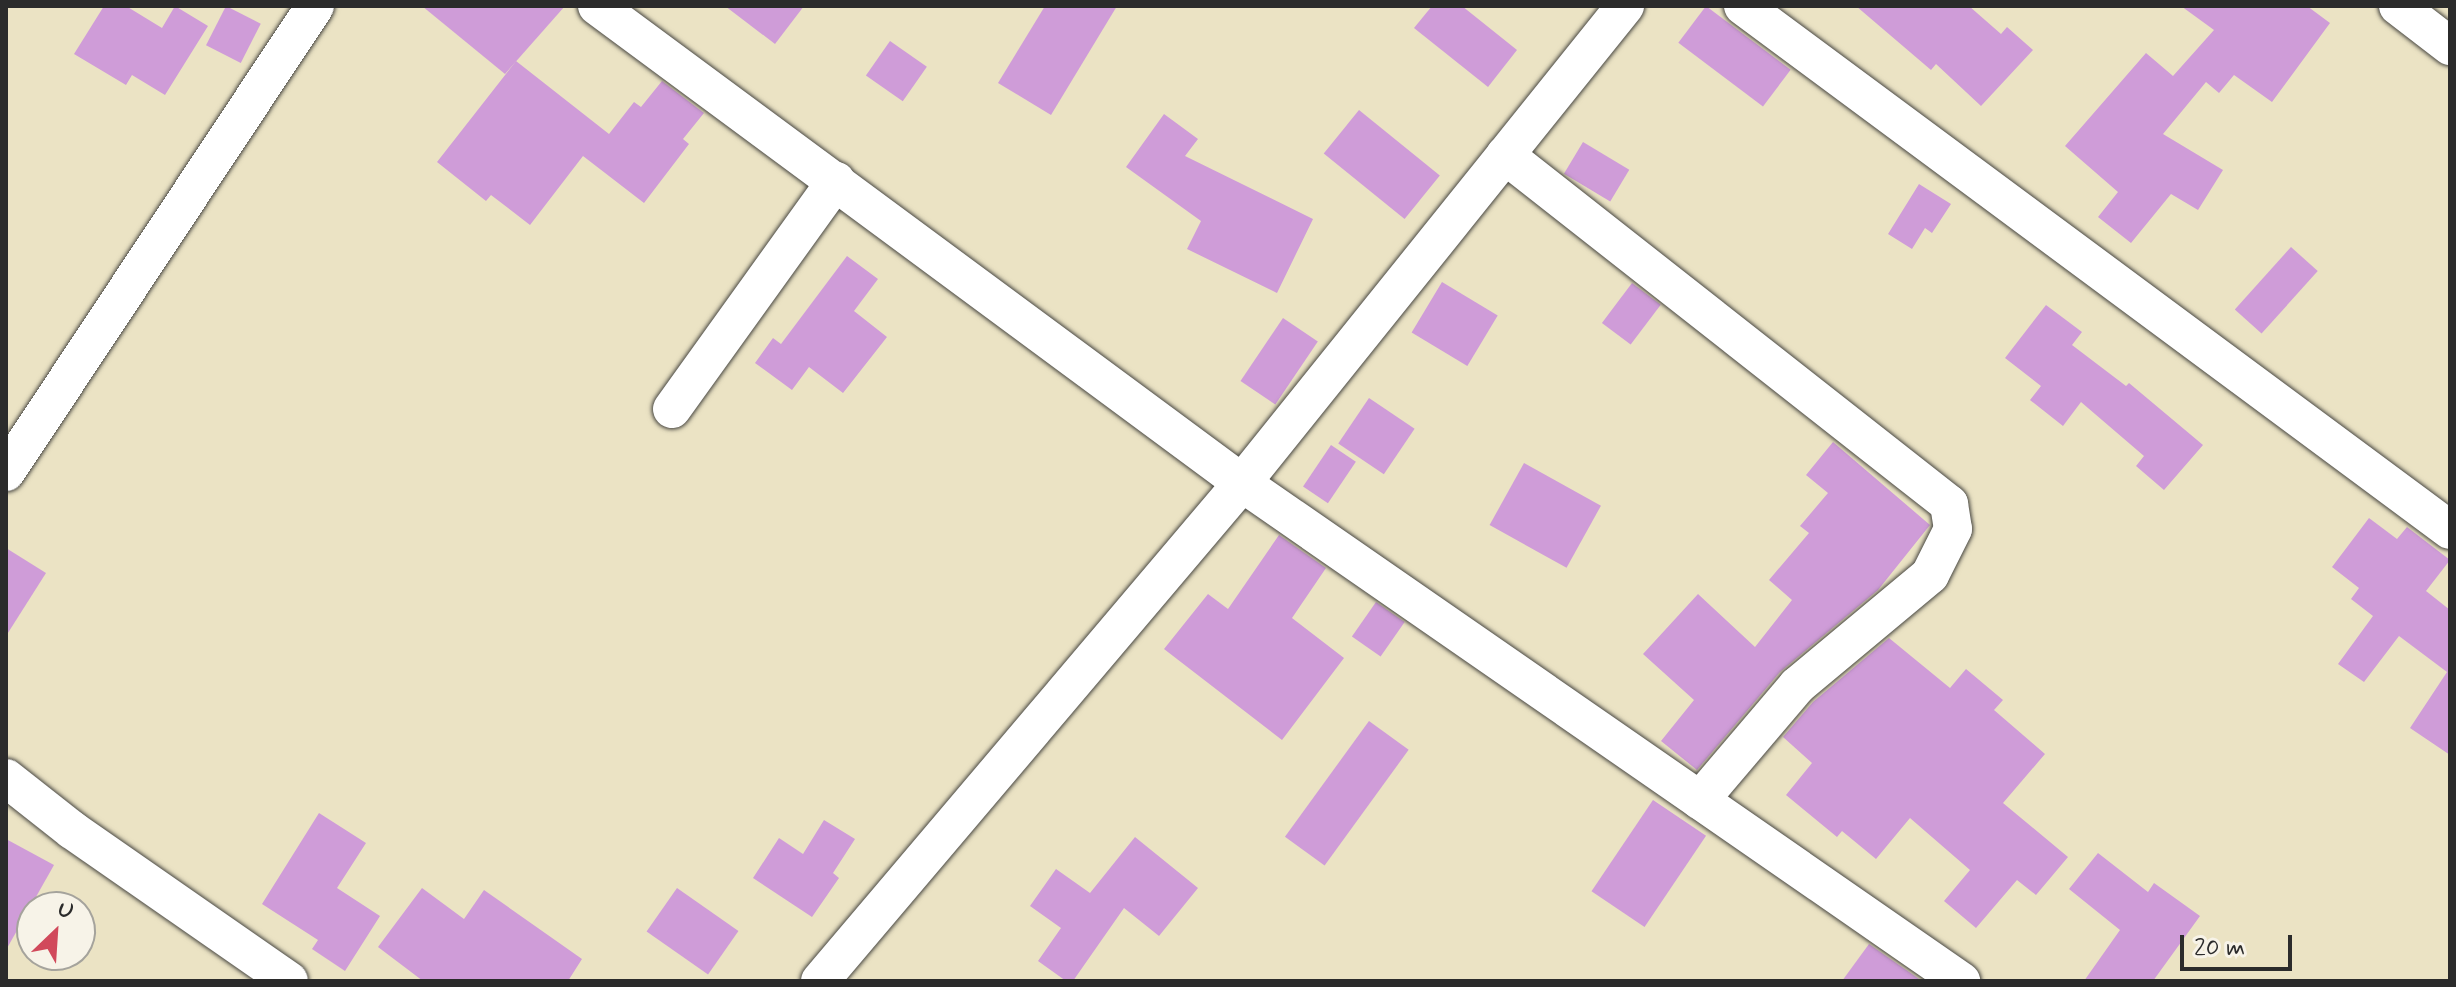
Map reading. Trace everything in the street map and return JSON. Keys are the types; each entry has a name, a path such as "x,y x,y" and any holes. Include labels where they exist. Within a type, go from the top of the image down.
{"street":[{"path":"6,472 315,6"},
{"path":"597,6 1242,483 1961,981"},
{"path":"820,981 1242,483 1625,6"},
{"path":"1743,6 2450,530"},
{"path":"2398,6 2450,46"},
{"path":"1505,155 1949,504 1953,529 1930,575 1797,686 1700,800"},
{"path":"672,409 836,181"},
{"path":"6,778 289,981"}],"building":[{"path":"104,6 126,6 162,28 175,6 208,26 165,95 132,75 126,85 74,54"},
{"path":"226,6 261,24 241,63 206,45"},
{"path":"422,6 565,6 505,74"},
{"path":"725,6 804,6 775,44"},
{"path":"1045,6 1117,6 1051,115 998,83"},
{"path":"1432,6 1462,6 1517,50 1488,87 1414,28"},
{"path":"1706,6 1791,70 1763,107 1678,43"},
{"path":"1856,6 1969,6 2001,34 2007,27 2033,50 1981,106 1936,64 1931,70"},
{"path":"2181,6 2307,6 2330,23 2272,102 2234,75 2219,93 2206,82 2163,134 2223,170 2198,210 2171,194 2131,243 2098,217 2118,192 2065,146 2146,53 2173,76 2214,30"},
{"path":"890,41 927,67 903,101 866,75"},
{"path":"516,61 609,134 634,102 641,107 662,81 704,113 683,139 689,144 644,203 583,156 530,225 491,195 486,201 437,162"},
{"path":"1359,110 1440,175 1405,219 1324,154"},
{"path":"1164,114 1198,139 1185,156 1313,219 1277,293 1187,249 1201,221 1126,167"},
{"path":"1583,142 1629,170 1610,202 1564,174"},
{"path":"1919,184 1951,204 1932,233 1925,228 1912,249 1888,234"},
{"path":"2291,247 2318,271 2262,334 2235,309"},
{"path":"847,256 878,279 854,311 887,337 843,393 809,367 792,390 755,363 773,338 781,344"},
{"path":"1442,282 1498,315 1467,366 1412,333"},
{"path":"1632,283 1661,305 1631,345 1602,323"},
{"path":"2046,305 2082,332 2072,345 2126,386 2129,383 2203,445 2164,490 2136,466 2144,456 2081,402 2063,426 2030,400 2041,386 2005,358"},
{"path":"1283,318 1318,341 1275,404 1241,381"},
{"path":"1369,398 1415,429 1384,474 1338,444"},
{"path":"1833,442 1930,525 1878,590 1780,672 1697,770 1661,741 1694,700 1643,654 1698,594 1755,647 1792,600 1769,580 1809,533 1800,526 1828,493 1806,475"},
{"path":"1331,445 1356,462 1328,503 1303,486"},
{"path":"1524,463 1601,506 1567,568 1490,525"},
{"path":"2369,518 2397,539 2407,527 2450,560 2426,591 2450,610 2450,755 2410,728 2447,672 2399,636 2364,682 2338,664 2373,616 2351,599 2359,588 2332,567"},
{"path":"1279,535 1326,568 1292,618 1344,658 1282,740 1164,649 1208,594 1228,609"},
{"path":"6,548 46,573 6,636"},
{"path":"1376,602 1405,622 1381,656 1352,636"},
{"path":"1889,638 1950,688 1966,669 2003,700 1994,710 2045,754 2003,803 2068,857 2036,895 2017,880 1976,928 1944,901 1970,870 1910,818 1876,859 1842,831 1837,837 1786,795 1812,763 1783,737 1813,702"},
{"path":"1369,721 1409,750 1325,865 1285,837"},
{"path":"1653,800 1706,836 1645,927 1591,891"},
{"path":"319,813 366,843 337,888 380,916 345,971 312,949 318,940 262,904"},
{"path":"824,820 855,839 833,873 839,878 812,917 753,878 779,838 803,854"},
{"path":"1135,837 1198,888 1159,936 1124,908 1073,981 1066,981 1038,961 1061,928 1030,906 1056,869 1090,893"},
{"path":"6,839 54,865 39,891 16,891 16,932 6,950"},
{"path":"2098,853 2148,892 2154,883 2200,916 2153,981 2084,981 2120,930 2069,889"},
{"path":"422,888 464,919 484,890 582,959 568,981 423,981 378,947"},
{"path":"677,888 738,931 708,974 647,931"},
{"path":"1869,944 1922,981 1842,981"}]}
